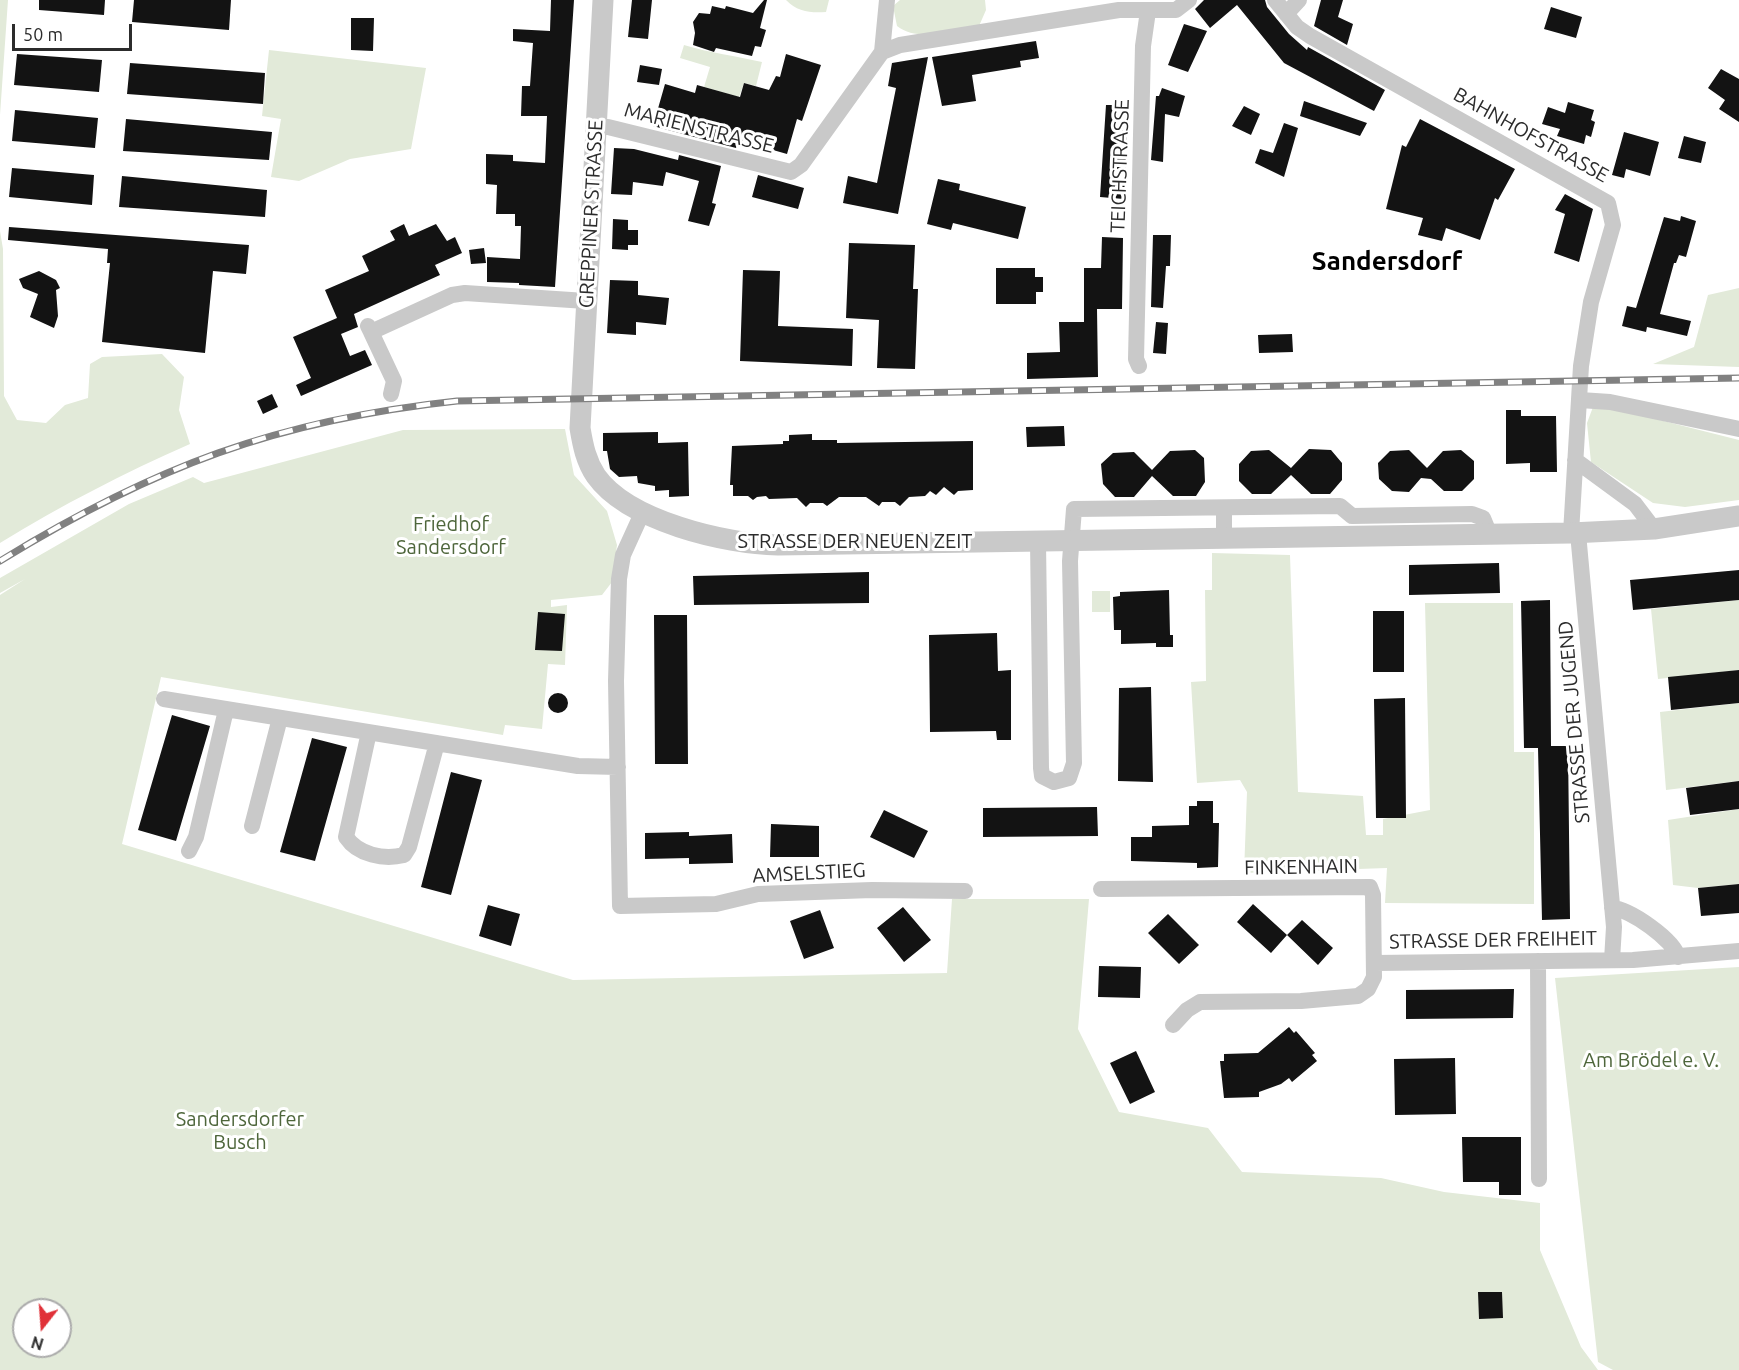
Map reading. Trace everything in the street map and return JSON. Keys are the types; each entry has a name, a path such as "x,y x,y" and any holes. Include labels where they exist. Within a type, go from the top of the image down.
{"street":[{"name":"GREPPINER STRASSE","path":"580,428 603,0"},
{"path":"887,0 882,52 900,45 921,44 1119,10 1176,10 1189,0"},
{"name":"BAHNHOFSTRASSE","path":"1275,0 1286,14 1310,36 1608,203 1613,225 1591,302 1581,381 1575,460 1574,533"},
{"path":"1286,14 1299,0"},
{"name":"TEICHSTRASSE","path":"1139,366 1136,359 1143,46 1148,11"},
{"name":"MARIENSTRASSE","path":"596,127 608,127 791,172 801,165 882,52"},
{"path":"391,394 393,381 370,329 452,295 465,293 586,302"},
{"path":"1580,400 1610,402 1739,429"},
{"name":"STRASSE DER NEUEN ZEIT","path":"580,428 584,454 597,477 617,496 643,511 698,533 760,544 1574,533 1654,529 1739,516"},
{"path":"1575,460 1635,504 1654,529"},
{"path":"1038,541 1041,768 1042,776 1054,782 1069,778 1074,763 1070,561 1074,540 1074,509 1340,506 1352,516 1472,514 1483,518 1490,535"},
{"path":"1224,507 1224,538"},
{"path":"164,699 578,766 618,766 619,579 623,555 643,511"},
{"path":"1345,537 1346,527 1352,516"},
{"name":"STRASSE DER JUGEND","path":"1574,533 1612,908 1612,960"},
{"path":"189,851 196,837 226,710"},
{"path":"252,826 280,718"},
{"path":"369,732 346,837 352,846 358,849 391,858 404,855 409,847 437,743"},
{"name":"AMSELSTIEG","path":"618,766 620,906 716,904 758,894 872,890 965,891"},
{"name":"FINKENHAIN","path":"1101,890 1370,887 1373,895 1375,963 1374,977 1368,989 1358,996 1300,1001 1200,1002 1186,1011 1173,1025"},
{"path":"1612,908 1626,911 1663,936 1676,949 1678,957"},
{"name":"STRASSE DER FREIHEIT","path":"1375,963 1612,960 1739,951"},
{"path":"1538,961 1539,1179"}],"green space":[{"path":"0,0 8,0 0,115"},
{"path":"786,0 829,0 826,12 810,12"},
{"path":"900,0 985,0 986,10 979,26 936,34 915,34 897,26 893,6"},
{"path":"684,45 762,62 756,86 744,83 739,97 704,87 710,67 680,58"},
{"path":"269,50 426,68 411,149 350,159 299,181 271,177 281,119 262,116"},
{"path":"0,231 3,249 4,396 17,420 46,423 65,405 88,398 90,364 102,357 162,354 184,377 179,410 190,444 94,490 0,543"},
{"path":"1739,288 1739,367 1653,364 1694,347 1708,295"},
{"path":"1593,407 1608,407 1739,440 1739,500 1685,507 1653,503 1591,462 1587,423"},
{"name":"Sandersdorfer Busch","path":"565,429 574,475 607,511 617,545 612,582 602,595 551,600 551,607 567,605 565,665 548,664 542,729 505,725 503,735 161,677 122,844 573,980 947,973 952,899 1089,899 1078,1029 1119,1112 1208,1128 1242,1172 1381,1178 1444,1192 1540,1203 1540,1250 1581,1347 1598,1370 0,1370 0,595 25,579 0,593 0,578 129,504 193,477 204,483 403,430"},
{"path":"1212,553 1290,555 1298,792 1363,796 1366,835 1383,835 1383,819 1430,810 1425,603 1513,603 1514,752 1534,752 1534,904 1385,903 1387,868 1244,873 1247,792 1240,780 1197,783 1191,682 1206,681 1205,590 1212,590"},
{"path":"1092,591 1110,591 1110,612 1092,612"},
{"path":"1739,600 1739,670 1658,679 1651,609"},
{"path":"1739,703 1739,781 1666,790 1660,712"},
{"path":"1739,809 1739,884 1698,888 1673,885 1668,820"},
{"name":"Am Brödel e. V.","path":"1739,967 1739,1370 1613,1370 1598,1362 1555,978"}],"building":[{"path":"39,0 105,0 104,15 39,10"},
{"path":"134,0 231,0 229,30 132,22"},
{"path":"551,0 574,0 555,287 487,282 487,257 520,259 521,226 515,226 515,214 496,214 497,185 486,184 486,154 513,155 513,161 545,163 547,116 521,116 522,86 530,86 533,43 513,41 513,29 550,31"},
{"path":"632,0 652,0 648,39 628,37"},
{"path":"764,0 767,0 760,28 766,30 761,47 755,46 752,56 716,48 714,52 693,45 695,33 693,22 699,13 710,14 712,6 725,9 726,6 753,13"},
{"path":"1204,0 1265,0 1267,7 1289,34 1307,50 1308,47 1385,90 1374,111 1284,63 1237,5 1210,28 1195,9"},
{"path":"1321,0 1343,0 1338,17 1353,24 1347,45 1314,26"},
{"path":"1551,7 1582,17 1576,38 1544,29"},
{"path":"351,18 374,18 373,51 351,50"},
{"path":"1184,24 1207,31 1188,72 1168,65"},
{"path":"1036,41 1039,58 1020,61 1021,67 972,75 976,101 942,106 932,57"},
{"path":"17,54 102,60 99,92 14,85"},
{"path":"786,54 821,65 802,121 797,119 787,154 738,140 736,148 653,126 665,84 695,93 697,85 740,97 744,83 769,90 776,76 780,77"},
{"path":"928,57 898,214 843,203 848,176 877,183 896,88 888,86 892,63"},
{"path":"130,63 265,73 263,104 127,94"},
{"path":"640,65 662,69 659,85 637,82"},
{"path":"1721,69 1739,79 1739,122 1719,109 1725,100 1708,88"},
{"path":"1162,88 1185,96 1179,117 1165,114 1163,162 1151,160 1156,96 1159,96"},
{"path":"1304,101 1367,123 1360,136 1300,116"},
{"path":"1568,102 1594,110 1591,120 1595,122 1591,137 1586,135 1584,144 1557,136 1560,129 1542,124 1548,107 1565,113"},
{"path":"1106,105 1128,105 1124,199 1100,197"},
{"path":"1244,106 1260,114 1251,135 1232,126"},
{"path":"15,110 98,118 95,148 12,141"},
{"path":"126,119 272,132 269,160 123,151"},
{"path":"1420,119 1515,169 1498,200 1495,198 1480,240 1446,228 1442,241 1418,235 1423,218 1386,209 1402,145 1406,147"},
{"path":"1284,123 1298,128 1284,177 1255,163 1260,149 1273,153"},
{"path":"1624,132 1659,142 1650,176 1626,169 1624,178 1612,175"},
{"path":"1684,136 1706,142 1701,163 1678,158"},
{"path":"614,148 634,149 678,160 679,155 721,166 712,203 716,204 709,226 688,221 699,181 666,172 663,186 633,182 632,195 611,194"},
{"path":"12,168 94,175 92,205 9,197"},
{"path":"758,175 804,188 798,209 752,197"},
{"path":"122,176 267,190 265,217 119,207"},
{"path":"938,179 960,184 959,190 1026,207 1018,239 953,223 951,230 927,224"},
{"path":"1565,194 1593,209 1579,262 1554,253 1565,214 1555,210"},
{"path":"1681,216 1696,221 1686,257 1679,255 1674,263 1660,314 1691,321 1687,336 1647,327 1646,332 1622,326 1627,306 1636,308 1664,217 1680,221"},
{"path":"613,219 628,220 628,230 638,230 638,245 628,245 628,250 612,249"},
{"path":"404,224 409,236 436,224 447,241 455,237 462,253 435,265 440,275 354,314 358,327 341,334 350,356 365,350 372,365 301,396 296,385 311,378 293,337 337,318 325,290 369,271 362,256 395,240 390,231"},
{"path":"9,227 249,245 246,274 213,271 205,353 102,342 110,263 107,263 108,249 8,240"},
{"path":"1153,235 1171,235 1170,266 1166,266 1163,308 1151,307"},
{"path":"1102,237 1123,238 1122,309 1097,309 1098,377 1027,379 1027,353 1060,352 1059,322 1084,322 1084,268 1101,268"},
{"path":"849,243 915,245 913,289 918,289 915,369 877,368 879,320 846,318"},
{"path":"484,248 486,263 471,264 469,250"},
{"path":"996,268 1035,268 1035,277 1043,277 1043,292 1036,292 1036,304 996,304"},
{"path":"743,270 780,271 778,326 853,329 852,366 740,361"},
{"path":"39,271 56,280 60,288 56,290 58,316 54,328 30,317 38,294 23,288 19,279"},
{"path":"610,280 638,281 638,295 669,298 666,325 636,322 636,335 607,333"},
{"path":"1156,322 1168,323 1166,354 1153,353"},
{"path":"1292,334 1293,352 1259,353 1258,335"},
{"path":"272,394 278,407 263,414 257,401"},
{"path":"1506,410 1521,410 1521,416 1556,416 1557,472 1530,472 1530,463 1506,464"},
{"path":"1064,426 1065,446 1027,447 1026,427"},
{"path":"658,432 658,443 688,442 689,496 669,497 669,490 655,491 655,486 638,483 637,476 619,477 610,469 607,451 603,451 603,433"},
{"path":"812,434 812,440 837,440 837,443 973,441 973,490 958,491 954,495 944,487 936,495 930,491 925,496 909,497 900,506 895,502 882,502 879,506 866,497 839,497 827,506 823,503 810,503 806,507 797,498 769,499 766,496 753,500 748,496 733,496 733,485 730,485 732,446 783,444 783,441 789,441 789,435"},
{"path":"1309,449 1331,450 1342,463 1342,480 1330,494 1311,494 1291,475 1271,494 1252,494 1239,481 1239,464 1251,451 1269,450 1291,468"},
{"path":"1195,450 1204,458 1205,482 1196,496 1173,496 1152,476 1134,497 1115,497 1103,484 1101,464 1113,453 1134,452 1152,470 1170,451"},
{"path":"1409,450 1427,468 1443,451 1461,450 1474,461 1474,479 1462,491 1444,491 1431,479 1421,478 1409,492 1392,491 1379,479 1378,463 1390,451"},
{"path":"1499,563 1500,593 1409,595 1409,565"},
{"path":"1739,570 1739,600 1633,610 1630,580"},
{"path":"869,572 869,603 694,605 693,576"},
{"path":"1169,590 1170,635 1173,635 1173,647 1156,647 1156,643 1121,644 1121,630 1114,630 1113,597 1120,596 1120,592"},
{"path":"1550,600 1551,746 1568,746 1570,919 1542,920 1538,748 1524,748 1521,601"},
{"path":"1373,611 1404,611 1404,672 1373,672"},
{"path":"538,612 565,614 562,651 535,650"},
{"path":"654,615 687,615 688,764 655,764"},
{"path":"997,633 998,671 1011,670 1011,740 997,740 996,731 930,732 929,635"},
{"path":"1739,670 1739,703 1671,710 1668,677"},
{"path":"1151,687 1153,782 1118,781 1119,688"},
{"path":"558,693 565,696 568,703 565,710 558,713 551,710 548,703 551,696"},
{"path":"1405,698 1406,818 1376,818 1374,699"},
{"path":"172,715 210,726 176,841 138,830"},
{"path":"312,738 347,747 315,861 280,852"},
{"path":"451,772 482,780 451,895 421,887"},
{"path":"1739,781 1739,809 1690,815 1686,788"},
{"path":"1197,801 1213,801 1213,823 1219,823 1218,867 1197,868 1197,863 1131,861 1131,837 1152,837 1152,826 1189,825 1189,806 1197,806"},
{"path":"1097,807 1098,836 983,837 983,808"},
{"path":"884,810 928,831 914,858 870,837"},
{"path":"771,824 819,826 819,857 770,857"},
{"path":"689,832 689,836 732,834 733,863 689,864 689,858 645,859 645,833"},
{"path":"1739,884 1739,913 1701,916 1698,888"},
{"path":"1253,904 1287,935 1271,953 1237,922"},
{"path":"488,905 520,914 511,946 479,936"},
{"path":"903,907 931,940 904,962 877,928"},
{"path":"820,910 834,948 804,959 790,921"},
{"path":"1168,914 1199,945 1179,964 1148,933"},
{"path":"1302,920 1333,948 1318,965 1287,935"},
{"path":"1099,966 1141,967 1140,998 1098,997"},
{"path":"1514,989 1513,1018 1406,1019 1406,990"},
{"path":"1289,1027 1294,1033 1296,1031 1315,1053 1312,1055 1317,1061 1292,1082 1289,1078 1281,1084 1259,1092 1259,1097 1224,1098 1220,1061 1224,1061 1224,1054 1258,1053"},
{"path":"1136,1051 1155,1092 1130,1104 1110,1063"},
{"path":"1455,1058 1456,1114 1395,1115 1394,1059"},
{"path":"1462,1137 1521,1137 1521,1195 1499,1195 1499,1182 1463,1182"},
{"path":"1478,1292 1502,1292 1503,1318 1479,1319"}],"railway":[{"path":"0,561 111,499 164,474 218,453 274,435 331,421 392,409 457,401 1739,378"}],"district":[{"name":"Sandersdorf","path":"1387,261"}],"park label":[{"name":"Friedhof Sandersdorf","path":"451,536"}]}
